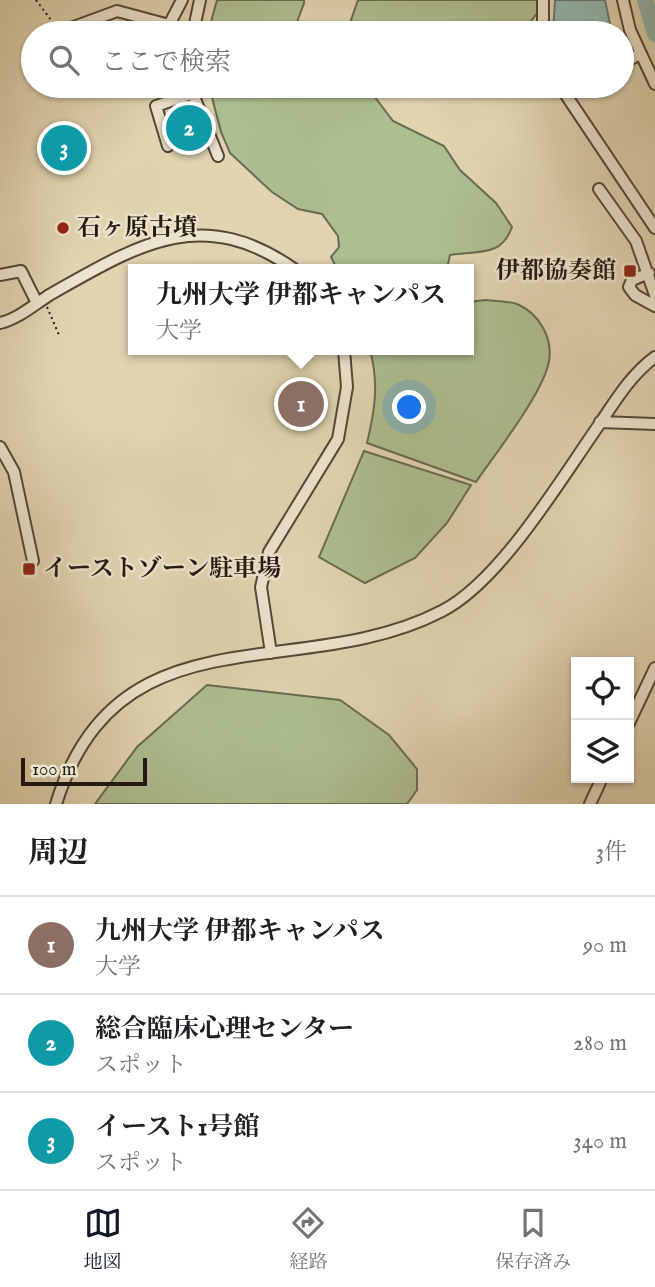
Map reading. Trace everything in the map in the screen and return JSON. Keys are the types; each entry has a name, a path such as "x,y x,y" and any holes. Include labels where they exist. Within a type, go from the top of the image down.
{"street":[{"path":"171,21 182,0"},
{"path":"196,21 200,0"},
{"path":"543,0 543,21"},
{"path":"623,0 630,21"},
{"path":"90,21 117,11 154,21"},
{"path":"634,35 655,84"},
{"path":"634,57 640,54"},
{"path":"169,146 156,106 173,98"},
{"path":"196,98 218,156"},
{"path":"568,98 655,228"},
{"path":"599,189 636,241 655,295"},
{"path":"0,323 102,261 173,236 220,235 265,249 287,264"},
{"path":"0,275 21,271 40,301"},
{"path":"649,273 632,280 629,287 635,295 655,306"},
{"path":"271,653 261,586 284,523 338,439 347,387 344,355"},
{"path":"56,804 76,755 95,723 123,699 161,678 194,665 386,636 443,611 460,600 503,556 627,384 655,357"},
{"path":"600,422 655,424"},
{"path":"0,447 14,472 33,561"},
{"path":"630,720 655,668"},
{"path":"590,804 600,783"}],"path":[{"path":"36,0 52,21"},
{"path":"40,301 60,335"}],"green space":[{"path":"217,0 304,0 297,21 211,21"},
{"path":"358,0 547,0 531,21 351,20"},
{"path":"212,98 376,98 393,121 444,146 460,170 496,203 512,227 507,237 495,248 450,255 448,264 334,264 331,257 339,247 338,236 322,214 298,209 272,192 230,153"},
{"path":"474,301 506,302 525,308 543,327 550,352 538,389 518,423 476,482 367,443 375,396 371,355 474,355"},
{"path":"364,451 471,485 447,523 415,558 365,583 319,557"},
{"path":"207,685 340,700 389,735 417,769 417,790 407,804 95,804 137,747"}],"water":[{"path":"555,0 605,0 609,21 554,21"}],"waterway":[{"path":"645,0 655,34"}],"place":[{"name":"総合臨床心理センター","path":"189,128"},
{"name":"イースト1号館","path":"64,148"},
{"name":"石ヶ原古墳","path":"63,228"},
{"name":"伊都協奏館","path":"630,271"},
{"name":"九州大学 伊都キャンパス","path":"301,404"},
{"name":"イーストゾーン駐車場","path":"29,569"}]}
